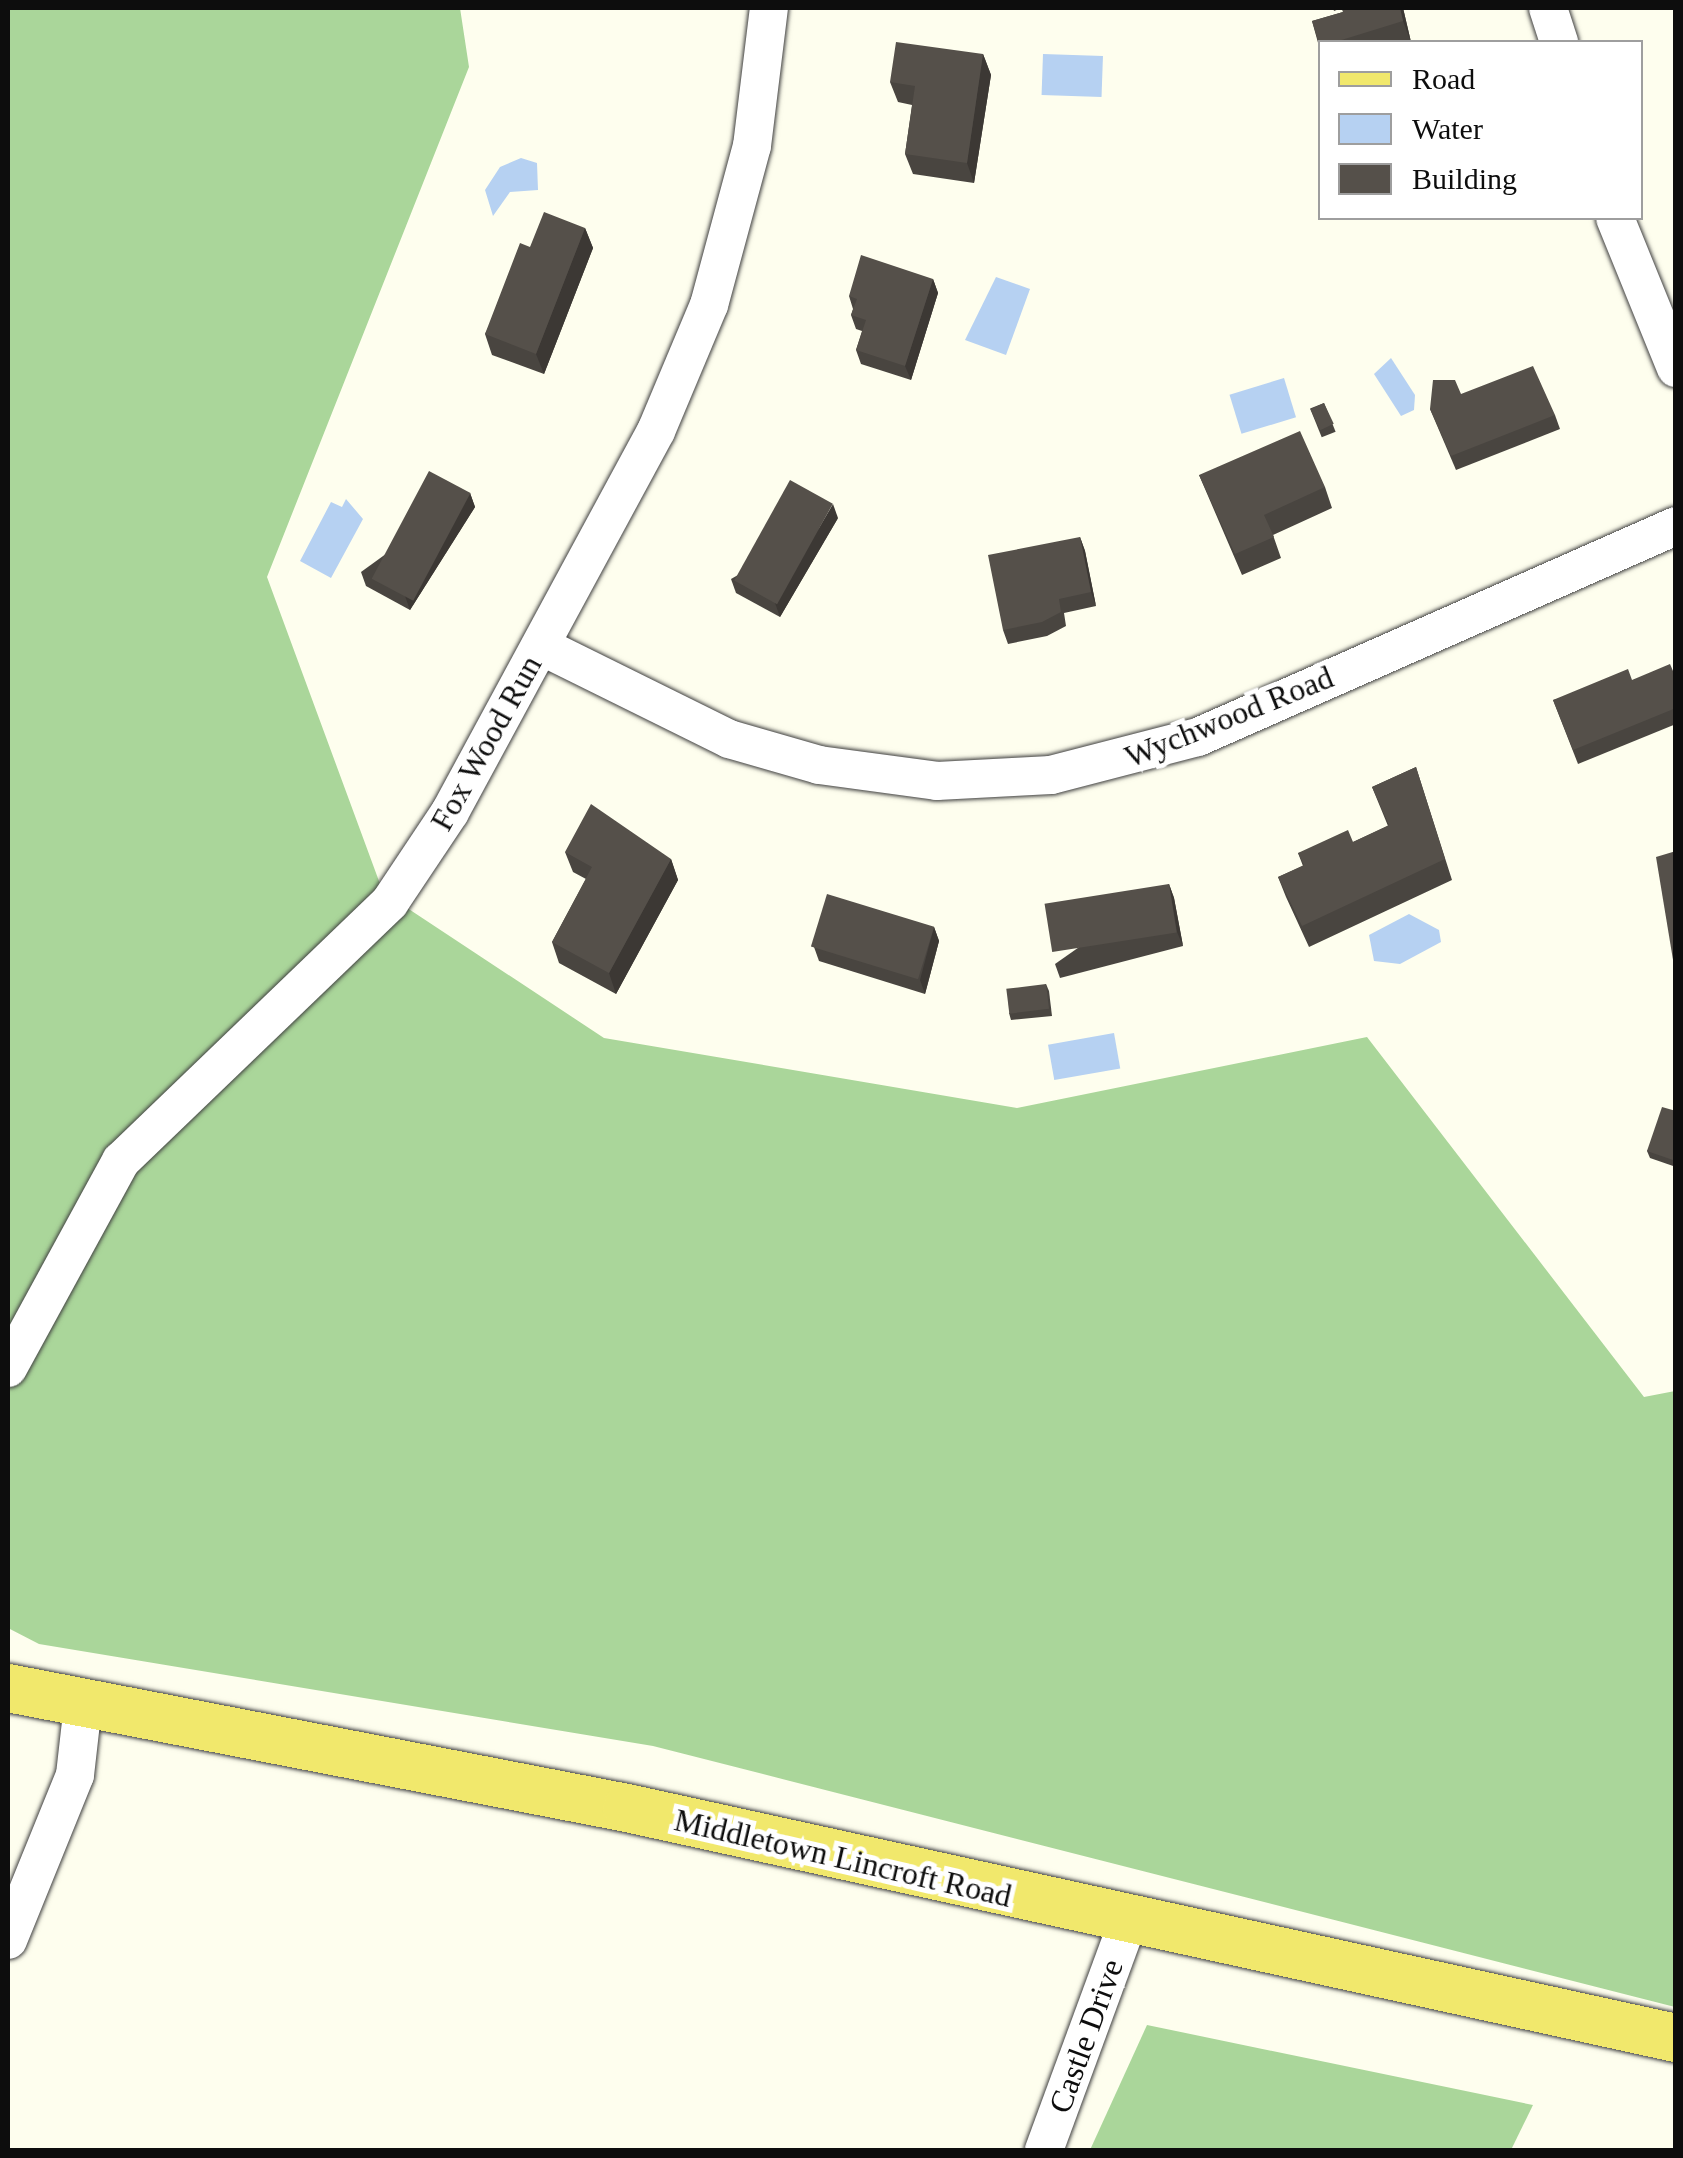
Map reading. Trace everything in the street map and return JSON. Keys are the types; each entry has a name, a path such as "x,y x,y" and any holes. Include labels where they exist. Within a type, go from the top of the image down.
{"main road":[{"name":"Middletown Lincroft Road","path":"8,1688 627,1808 1128,1922 1676,2038"}],"street":[{"name":"Fox Wood Run","path":"8,1368 96,1194 162,1118 390,902 541,646 656,431 709,306 752,146 769,8"},
{"path":"1548,8 1558,40"},
{"path":"1616,220 1676,368"},
{"name":"Wychwood Road","path":"541,646 729,739 818,765 937,781 1051,775 1198,737 1676,526"},
{"path":"8,1940 76,1775 83,1705"},
{"name":"Castle Drive","path":"1044,2150 1128,1922"}],"green space":[{"path":"8,8 460,8 469,67 267,577 383,892 604,1038 1017,1108 1367,1037 1644,1397 1675,1391 1675,2007 653,1746 39,1644 8,1628"},
{"path":"1147,2025 1533,2105 1511,2150 1090,2150"}],"water":[{"path":"1043,54 1103,56 1102,97 1042,95"},
{"path":"521,158 537,163 538,190 510,192 493,216 485,190 500,167"},
{"path":"996,277 1030,289 1006,355 965,340"},
{"path":"1391,358 1415,395 1414,410 1401,416 1374,374"},
{"path":"1284,378 1296,417 1241,434 1229,395"},
{"path":"346,499 363,519 331,578 300,561 331,502 342,507"},
{"path":"1409,914 1439,930 1441,942 1400,964 1374,961 1369,935"},
{"path":"1114,1033 1120,1068 1054,1080 1048,1045"}],"building":[{"path":"1342,8 1400,8 1403,21 1341,40 1318,40 1312,21 1343,12"},
{"path":"896,42 983,54 967,163 905,154 915,86 890,82"},
{"path":"544,212 585,228 536,354 485,334 520,243 530,247"},
{"path":"861,255 933,279 905,366 856,350 866,320 851,315 857,299 849,296"},
{"path":"1533,366 1555,415 1451,456 1430,409 1433,380 1455,380 1461,394"},
{"path":"1324,403 1334,424 1320,430 1310,409"},
{"path":"1300,431 1325,487 1264,515 1274,537 1235,554 1199,475"},
{"path":"429,471 470,493 413,601 372,579"},
{"path":"790,480 833,504 777,604 734,581"},
{"path":"1080,537 1091,592 1059,599 1061,612 1042,622 1003,630 988,555"},
{"path":"1670,664 1676,678 1676,708 1573,750 1553,700 1628,669 1632,680"},
{"path":"1416,767 1445,859 1302,926 1278,877 1304,865 1298,853 1348,830 1353,842 1389,825 1372,787"},
{"path":"591,804 671,859 609,973 552,942 592,867 565,852"},
{"path":"1676,851 1676,978 1656,857"},
{"path":"1169,884 1177,932 1052,952 1045,904"},
{"path":"827,894 934,927 918,979 811,947"},
{"path":"1046,984 1049,1009 1009,1014 1006,989"},
{"path":"1662,1107 1676,1111 1673,1160 1647,1151"}]}
